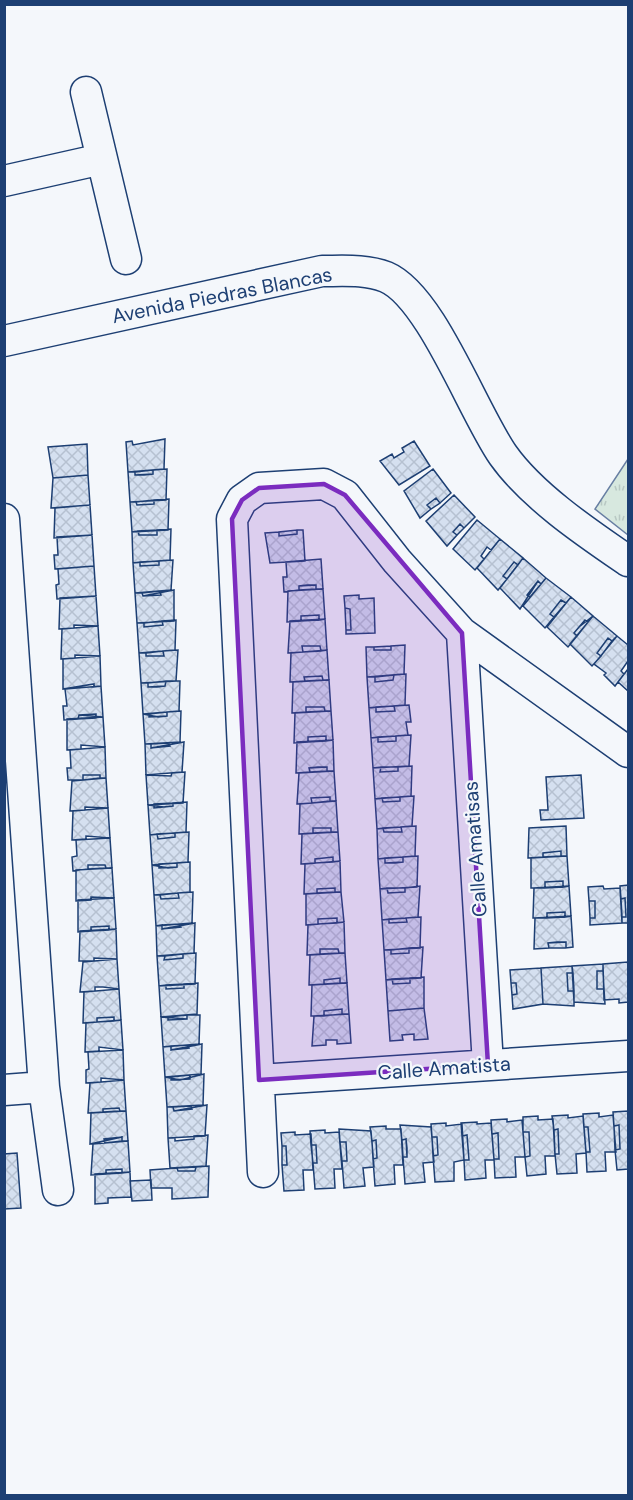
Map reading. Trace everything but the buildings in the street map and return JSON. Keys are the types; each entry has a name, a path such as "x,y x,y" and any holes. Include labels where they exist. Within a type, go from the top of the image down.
{"street":[{"path":"86,92 126,259"},
{"path":"4,181 102,159"},
{"name":"Avenida Piedras Blancas","path":"4,341 322,271 360,271 387,277 421,307 503,455 535,490 628,561"},
{"path":"263,1172 231,519 242,500 259,488 308,484 324,484 345,495 397,561 462,633 628,752"},
{"path":"4,519 44,1087 58,1190"},
{"name":"Calle Amatisas","path":"462,633 488,1065"},
{"name":"Calle Amatista","path":"259,1080 628,1056"},
{"path":"4,1090 44,1087"}],"highlighted area":[{"path":"324,484 345,495 462,633 488,1065 259,1080 232,519 242,500 259,488"}],"green space":[{"path":"628,459 628,535 595,509"}]}
